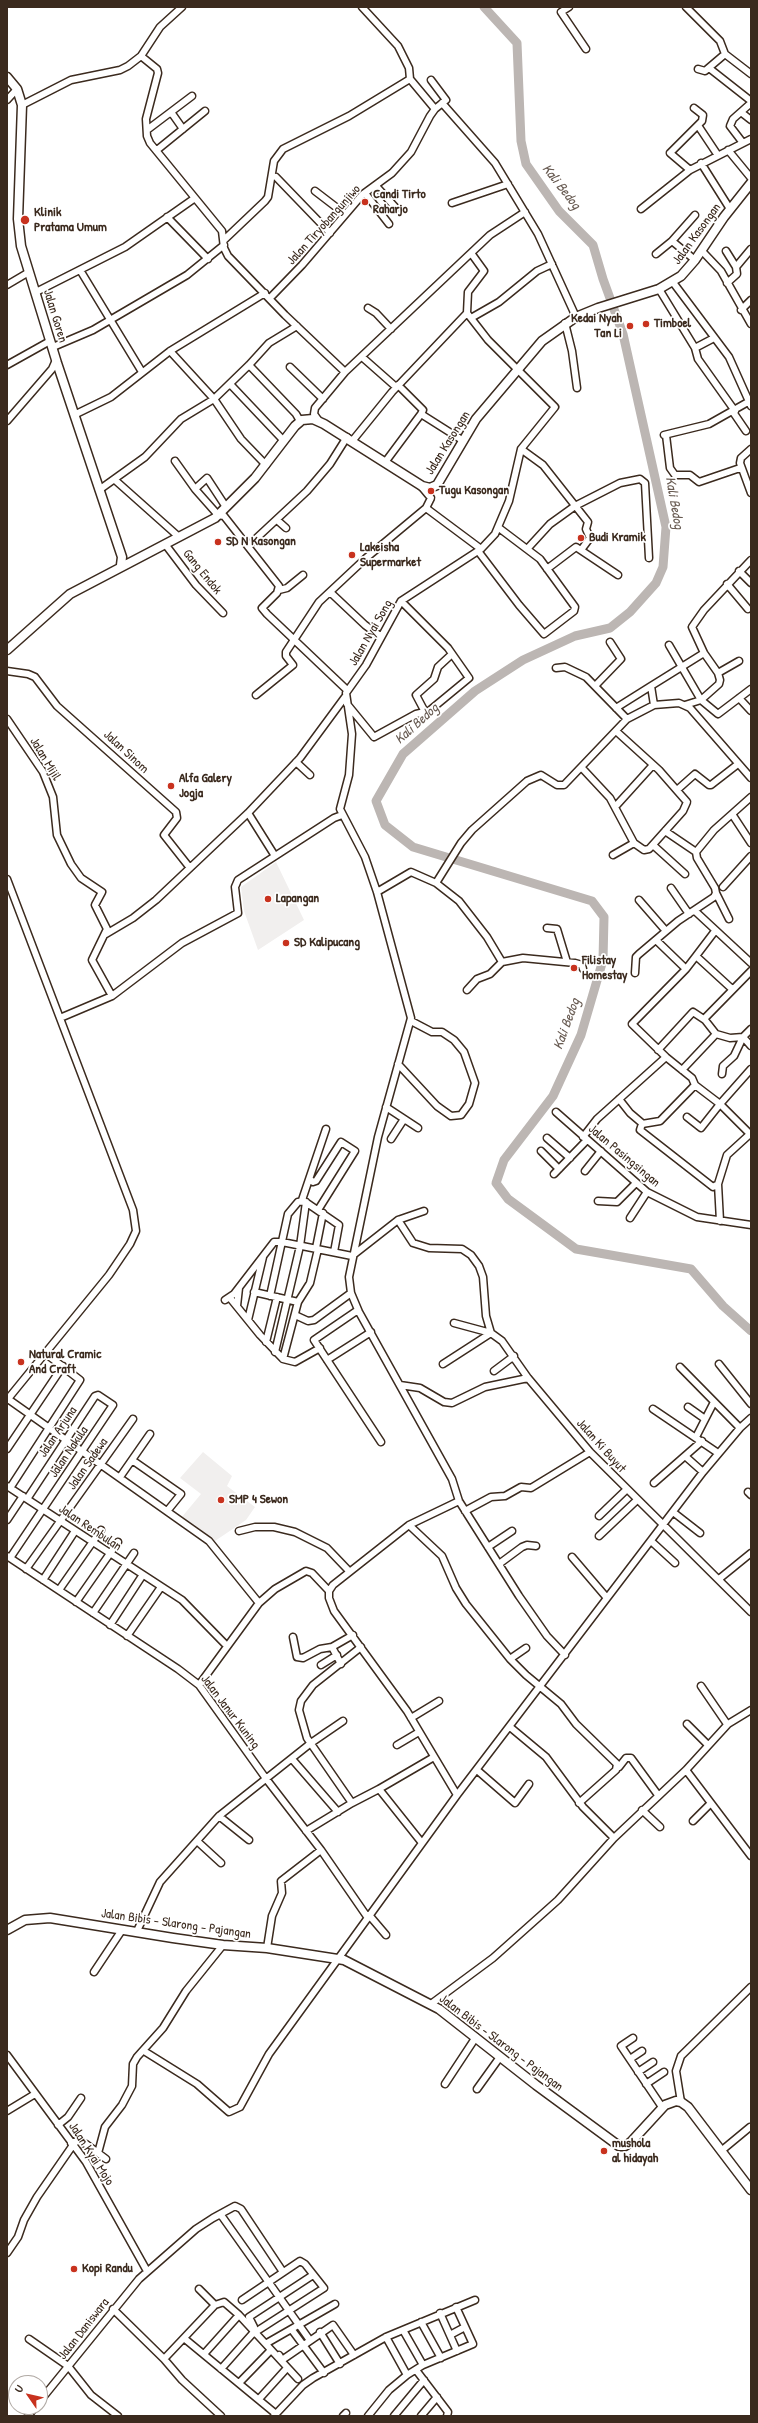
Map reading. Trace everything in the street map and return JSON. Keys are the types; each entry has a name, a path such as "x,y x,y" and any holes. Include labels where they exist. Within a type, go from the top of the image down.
{"main road":[{"name":"Jalan Goren","path":"7,77 17,89 22,105 18,230 56,360 56,370 74,415 124,561"},
{"name":"Jalan Kasongan","path":"301,421 310,418 319,421 350,439 417,483 430,488 439,482 462,440 482,411 542,341 565,323 576,317 598,308 628,300 659,289 672,281 695,260 730,209 751,183"},
{"path":"7,650 62,599 124,561 166,544 218,515 266,465 301,421"},
{"name":"Jalan Bibis - Slarong - Pajangan","path":"7,1930 25,1920 39,1918 79,1921 122,1930 137,1931 223,1945 267,1948 337,1959 373,1974 431,2004 476,2037 600,2134 622,2147 631,2142 662,2107"},
{"path":"662,2107 670,2102 681,2102 688,2107 751,2190"}],"street":[{"path":"22,105 71,80 120,70 141,56 158,30 182,7"},
{"path":"362,7 398,46 409,68 410,79 435,109 446,100 431,80"},
{"path":"569,7 561,12 586,49"},
{"path":"686,7 720,41 725,54 751,74"},
{"path":"698,69 705,71 725,54"},
{"path":"141,56 157,68 158,73 155,91 146,114 147,136 195,198 219,226 228,256 345,372"},
{"path":"709,68 751,102 742,113 733,119 730,126 743,143"},
{"path":"7,365 51,344 93,330 188,275 208,259 265,201 268,197 274,161 283,149 349,116 410,79"},
{"path":"7,100 17,89"},
{"path":"147,130 192,96"},
{"path":"442,103 479,143 508,184 525,212 552,264 576,317"},
{"path":"690,170 672,156 670,152 699,127 703,116 694,108"},
{"name":"Jalan Tiryobangunjiwo","path":"270,298 302,265 345,214 365,193 392,173 411,152 435,109"},
{"path":"157,150 205,111"},
{"path":"171,112 183,128"},
{"path":"742,113 751,120"},
{"path":"699,127 718,154"},
{"path":"641,208 701,163 751,139"},
{"path":"728,150 751,178"},
{"path":"701,163 730,209"},
{"path":"276,177 330,233"},
{"path":"452,203 508,184"},
{"path":"376,186 396,208"},
{"path":"315,191 345,214"},
{"path":"365,193 389,224"},
{"path":"36,292 125,247 195,198"},
{"path":"249,365 301,421 318,405 345,372 490,235 525,212"},
{"path":"656,254 672,241 695,215"},
{"path":"167,217 208,259"},
{"path":"672,241 695,260"},
{"path":"736,267 751,249"},
{"path":"702,251 719,268 741,310 751,324"},
{"path":"726,251 736,267 737,276 727,283"},
{"path":"471,253 484,271 468,292 469,316 488,340 518,370"},
{"path":"248,546 307,491 397,386 469,316 499,302 537,271 552,264"},
{"path":"80,270 142,372"},
{"path":"7,285 30,272"},
{"path":"672,281 736,369 750,404 709,424 664,435 670,468 675,475 690,475 699,482 740,468"},
{"path":"659,289 695,348 698,359 746,431"},
{"path":"74,415 111,397 170,351 265,293"},
{"path":"741,310 751,300"},
{"path":"368,308 376,313 391,329"},
{"path":"565,323 572,350 577,388"},
{"path":"99,490 115,480 145,457 181,419 214,399 269,343 297,326"},
{"path":"695,348 714,338"},
{"path":"170,351 214,399 238,434 266,465"},
{"path":"362,357 423,410 386,462"},
{"path":"290,367 323,399"},
{"path":"7,421 56,370"},
{"name":"Jalan Nyai Song","path":"106,934 133,918 190,868 233,829 296,762 366,664 380,636 401,601 479,550 499,528 509,501 521,449 555,407 518,370"},
{"path":"230,384 284,441"},
{"path":"318,405 314,412 319,421"},
{"path":"421,414 462,440"},
{"path":"521,449 544,465 588,522 586,528 590,535 581,550"},
{"path":"751,449 741,458 740,468 751,493"},
{"path":"175,461 195,489 218,515 224,516 279,586 279,590"},
{"path":"195,489 207,478 226,507"},
{"path":"528,548 550,524 575,506 620,483 637,479 645,483 649,558"},
{"path":"115,480 179,537"},
{"path":"256,695 293,665 285,654 293,639 314,608 366,558 426,508 439,482"},
{"path":"417,483 429,493 431,500"},
{"path":"426,508 479,550 519,605 544,634 575,608 547,568 528,548 499,528"},
{"path":"277,520 286,528"},
{"name":"Gang Endok","path":"166,544 201,590 223,613"},
{"path":"547,568 573,548 581,550 618,575"},
{"path":"436,883 461,843 494,809 534,777 544,775 562,786 568,783 627,719 654,705 672,703 685,705 701,700 718,684 720,680 718,673 692,632 692,624 727,584 750,563"},
{"path":"739,572 751,583"},
{"path":"303,576 287,588 279,590 262,608 274,623 293,639 346,694 346,704 352,734 349,775 340,805 334,818"},
{"path":"727,584 748,609"},
{"path":"330,592 365,625 380,636"},
{"path":"346,704 374,737 416,714 425,712 469,678 452,654 401,601"},
{"path":"595,686 621,659 610,642"},
{"path":"669,645 701,700 718,714 751,689"},
{"path":"616,708 704,652"},
{"path":"425,712 416,695 434,679 438,667 452,654"},
{"path":"718,673 739,661"},
{"path":"556,668 562,667 577,672 595,686 627,719"},
{"name":"Jalan Sinom","path":"7,671 28,674 35,677 57,706 176,812 177,818 164,835 190,868"},
{"path":"651,686 654,705"},
{"path":"739,698 751,711"},
{"path":"685,705 713,733 751,778"},
{"name":"Jalan Mijil","path":"7,719 43,772 53,797 57,835 71,864 81,878 102,892 95,905 106,923 106,934"},
{"path":"582,768 606,793 634,842 645,851 653,845 687,805 684,798 677,790 653,765 616,731"},
{"path":"296,762 310,775"},
{"path":"677,790 696,774 711,785 738,764"},
{"path":"615,807 653,765"},
{"path":"696,852 714,830 751,797"},
{"path":"340,805 342,815 365,857 377,892 411,1021 386,1108 352,1256 349,1277 351,1293 358,1310 452,1478 459,1501 547,1636 565,1655"},
{"path":"248,813 275,856"},
{"path":"732,814 751,843"},
{"path":"60,1018 112,996 182,943 238,912 236,882 255,868 334,818 342,815"},
{"path":"665,832 696,852 697,858 715,888 729,919"},
{"path":"613,855 634,842"},
{"path":"653,845 685,874"},
{"path":"723,887 751,856"},
{"path":"377,892 411,872 436,883 459,901 487,937 502,962"},
{"path":"7,879 133,1210 136,1231 130,1244 113,1269 7,1400 30,1414 168,1510 209,1541 259,1603"},
{"path":"671,888 692,912 716,931 751,963"},
{"path":"635,973 636,956 666,931 692,912 706,904 716,893"},
{"path":"639,900 666,931"},
{"path":"547,928 557,928 567,962"},
{"path":"716,931 686,969 632,1024 666,1058 694,1080 695,1084 720,1104 750,1134 726,1157 718,1184 721,1212 720,1220"},
{"path":"106,934 92,960 112,996"},
{"path":"656,940 686,969"},
{"path":"696,956 732,989"},
{"path":"466,990 477,979 490,974 502,962 534,958 579,964 583,969"},
{"path":"704,1019 751,971"},
{"path":"658,1050 692,1012 704,1019 716,1034 730,1038 743,1037"},
{"path":"398,1064 437,1106 451,1116 461,1115 469,1104 475,1083 464,1052 454,1040 442,1032 432,1032 411,1021"},
{"path":"722,1074 722,1068 735,1055 743,1037 751,1029"},
{"path":"682,1070 716,1034"},
{"path":"743,1037 751,1046"},
{"path":"541,1151 557,1172 570,1158 586,1135 619,1099 666,1058"},
{"path":"688,1117 701,1128 751,1069"},
{"path":"643,1124 660,1121 695,1084"},
{"path":"619,1099 630,1113 643,1124"},
{"path":"386,1108 418,1128"},
{"name":"Jalan Pasingsingan","path":"556,1112 586,1135 601,1151 647,1192 691,1215 751,1225"},
{"path":"391,1139 404,1119"},
{"path":"643,1124 640,1130 711,1186 715,1187 718,1184"},
{"path":"275,1352 300,1246 304,1201 326,1129"},
{"path":"547,1138 570,1158"},
{"path":"283,1359 298,1302 310,1283 317,1249 320,1211 355,1151 341,1142 316,1180 313,1182 310,1179"},
{"path":"585,1171 601,1151"},
{"path":"598,1201 617,1202 636,1183"},
{"path":"630,1218 647,1192"},
{"path":"304,1201 339,1225 334,1252"},
{"path":"266,1342 288,1214 295,1205 304,1201"},
{"path":"352,1256 398,1220 424,1211"},
{"path":"398,1220 413,1243 429,1248 462,1249 471,1255 480,1266 483,1277 486,1316 490,1333"},
{"path":"320,1348 295,1362 283,1359 266,1342 237,1306 227,1299 239,1288 273,1243 282,1242 352,1256"},
{"path":"248,1320 264,1254"},
{"path":"237,1306 239,1288"},
{"path":"254,1292 298,1302"},
{"path":"295,1315 308,1321 314,1320 351,1293"},
{"path":"358,1310 315,1338 327,1360 381,1442"},
{"path":"454,1323 490,1333"},
{"path":"327,1360 371,1332"},
{"path":"443,1364 490,1333"},
{"name":"Jalan Ki Buyut","path":"490,1333 502,1342 514,1356 528,1378 590,1452 662,1526 719,1579 751,1612"},
{"path":"8,1487 80,1379 45,1353"},
{"path":"494,1371 514,1356"},
{"path":"719,1364 751,1404"},
{"path":"7,1449 63,1366"},
{"path":"680,1367 740,1428"},
{"path":"400,1385 420,1388 444,1402 452,1403 485,1387 528,1378"},
{"name":"Jalan Arjuna","path":"7,1520 25,1498 96,1396 113,1406"},
{"path":"696,1437 714,1402"},
{"name":"Jalan Nakula","path":"8,1557 43,1510 113,1406"},
{"path":"688,1408 705,1419"},
{"path":"653,1409 718,1453"},
{"path":"144,2051 196,2084 229,2112 240,2108 269,2054 457,1795 703,1472 740,1428 751,1418"},
{"name":"Jalan Sadewa","path":"26,1569 133,1419"},
{"path":"120,1477 150,1434"},
{"path":"654,1483 702,1441"},
{"path":"465,1511 491,1497 505,1496 521,1487 531,1488 590,1452"},
{"path":"685,1456 703,1472"},
{"path":"132,1460 181,1494 168,1510"},
{"name":"Jalan Rembulan","path":"8,1487 125,1565 182,1600 226,1645"},
{"path":"599,1516 626,1490"},
{"path":"599,1536 637,1500"},
{"path":"329,1591 349,1571 409,1525 459,1501"},
{"path":"673,1512 700,1533"},
{"path":"409,1525 442,1556 466,1604 510,1659 540,1688 562,1704 576,1724 618,1767"},
{"path":"238,1531 255,1527 274,1527 295,1532 327,1548 349,1571"},
{"path":"59,1590 101,1530"},
{"path":"43,1580 75,1531"},
{"path":"488,1547 512,1531"},
{"path":"76,1602 118,1542"},
{"path":"651,1542 675,1563"},
{"path":"499,1564 522,1547 527,1545 536,1546"},
{"path":"93,1613 134,1553"},
{"path":"719,1579 751,1553"},
{"name":"Jalan Janur Kuning","path":"8,1557 199,1685 266,1780 321,1850 368,1916 386,1935"},
{"path":"572,1557 607,1598"},
{"path":"199,1685 226,1645 259,1603 275,1589 306,1571 312,1573 329,1591 330,1605 411,1718 457,1795"},
{"path":"110,1625 142,1576"},
{"path":"127,1636 163,1588"},
{"path":"293,1638 295,1651 299,1658 310,1655 320,1649 332,1647 352,1635"},
{"path":"332,1647 341,1664"},
{"path":"352,1803 311,1743 301,1721 299,1706 313,1685 361,1647"},
{"path":"510,1659 526,1648"},
{"path":"321,1665 336,1655"},
{"path":"701,1686 727,1724"},
{"path":"411,1718 439,1701"},
{"path":"431,2004 493,1958 558,1900 614,1838 686,1770 727,1724 751,1710"},
{"path":"137,1931 160,1882 219,1816 311,1743 343,1721"},
{"path":"687,1724 708,1744"},
{"path":"510,1727 546,1757 579,1803 614,1838"},
{"path":"397,1745 419,1732"},
{"path":"306,1831 352,1803 434,1757"},
{"path":"292,1758 338,1812"},
{"path":"579,1803 626,1758 631,1758 658,1795"},
{"path":"477,1770 515,1803 529,1784"},
{"path":"686,1770 710,1804 751,1856"},
{"path":"379,1789 422,1843"},
{"path":"693,1821 710,1804"},
{"path":"642,1810 660,1827"},
{"path":"219,1816 249,1840"},
{"path":"197,1841 221,1863"},
{"path":"267,1948 272,1916 281,1895 281,1881 321,1850"},
{"path":"94,1972 122,1930"},
{"path":"98,2153 105,2127 126,2098 132,2086 133,2064 173,2014 186,1991 223,1945"},
{"path":"681,2102 676,2071 681,2056 751,1987"},
{"path":"445,2084 476,2037"},
{"path":"633,2038 621,2046 662,2107"},
{"path":"630,2059 642,2051"},
{"name":"Jalan Kyai Mojo","path":"7,2055 86,2162 147,2271"},
{"path":"477,2089 500,2057"},
{"path":"638,2072 653,2062"},
{"path":"646,2084 664,2072"},
{"path":"7,2111 35,2094"},
{"path":"58,2125 68,2117 81,2098"},
{"path":"721,2151 750,2127"},
{"path":"7,2253 18,2237 24,2220 72,2144 82,2142 106,2159"},
{"name":"Jalan Daniswara","path":"48,2391 113,2309 147,2271 196,2229 235,2206 241,2209 283,2272"},
{"path":"220,2215 309,2339"},
{"path":"221,2369 256,2331 288,2310 323,2290 303,2262 298,2262 242,2300"},
{"path":"298,2379 286,2368 256,2331 249,2316 313,2275"},
{"path":"199,2289 216,2305"},
{"path":"185,2339 259,2399 275,2415 303,2385 324,2374 386,2336 475,2300"},
{"path":"164,2359 185,2339 216,2305 224,2302 240,2315 268,2343 282,2360 309,2339 335,2325 354,2355"},
{"path":"268,2343 335,2304"},
{"path":"368,2416 407,2375 423,2365 473,2344 456,2307"},
{"path":"113,2309 164,2359 187,2385 221,2416"},
{"path":"440,2313 457,2351"},
{"path":"204,2354 240,2315"},
{"path":"421,2322 441,2358"},
{"path":"450,2335 465,2327"},
{"path":"292,2330 324,2374"},
{"path":"403,2330 423,2365"},
{"path":"320,2332 340,2364"},
{"path":"386,2336 407,2375"},
{"path":"29,2339 68,2366 91,2395 118,2416"},
{"path":"240,2383 271,2350"},
{"path":"259,2399 286,2368"},
{"path":"416,2370 448,2415"},
{"path":"394,2416 424,2380"},
{"path":"421,2416 436,2397"}],"shaded area":[{"name":"Lapangan","path":"276,862 304,920 258,950 244,911 241,887"},
{"name":"SMP 4 Sewon","path":"203,1452 232,1476 227,1486 255,1507 246,1520 212,1543 181,1518 201,1494 180,1478"}],"waterway":[{"name":"Kali Bedog","path":"484,7 517,43 521,141 526,164 559,211 593,245 603,279 623,334 666,527 663,567 656,583 630,612 610,628 575,636 523,660 475,691 403,754 376,801 385,825 413,847 592,901 604,917 603,960 581,1035 553,1096 504,1160 496,1183 508,1199 576,1249 691,1269 723,1306 751,1331"}],"place":[{"name":"Candi Tirto Raharjo","path":"365,202"},
{"name":"Klinik Pratama Umum","path":"25,220"},
{"name":"Timboel","path":"646,324"},
{"name":"Kedai Nyah Tan Li","path":"630,326"},
{"name":"Tugu Kasongan","path":"431,491"},
{"name":"Budi Kramik","path":"581,538"},
{"name":"SD N Kasongan","path":"218,542"},
{"name":"Lakeisha Supermarket","path":"352,555"},
{"name":"Alfa Galery Jogja","path":"171,786"},
{"name":"Lapangan","path":"268,899"},
{"name":"SD Kalipucang","path":"286,943"},
{"name":"Filistay Homestay","path":"574,968"},
{"name":"Natural Cramic And Craft","path":"21,1362"},
{"name":"SMP 4 Sewon","path":"221,1500"},
{"name":"mushola al hidayah","path":"604,2151"},
{"name":"Kopi Randu","path":"74,2269"}]}
